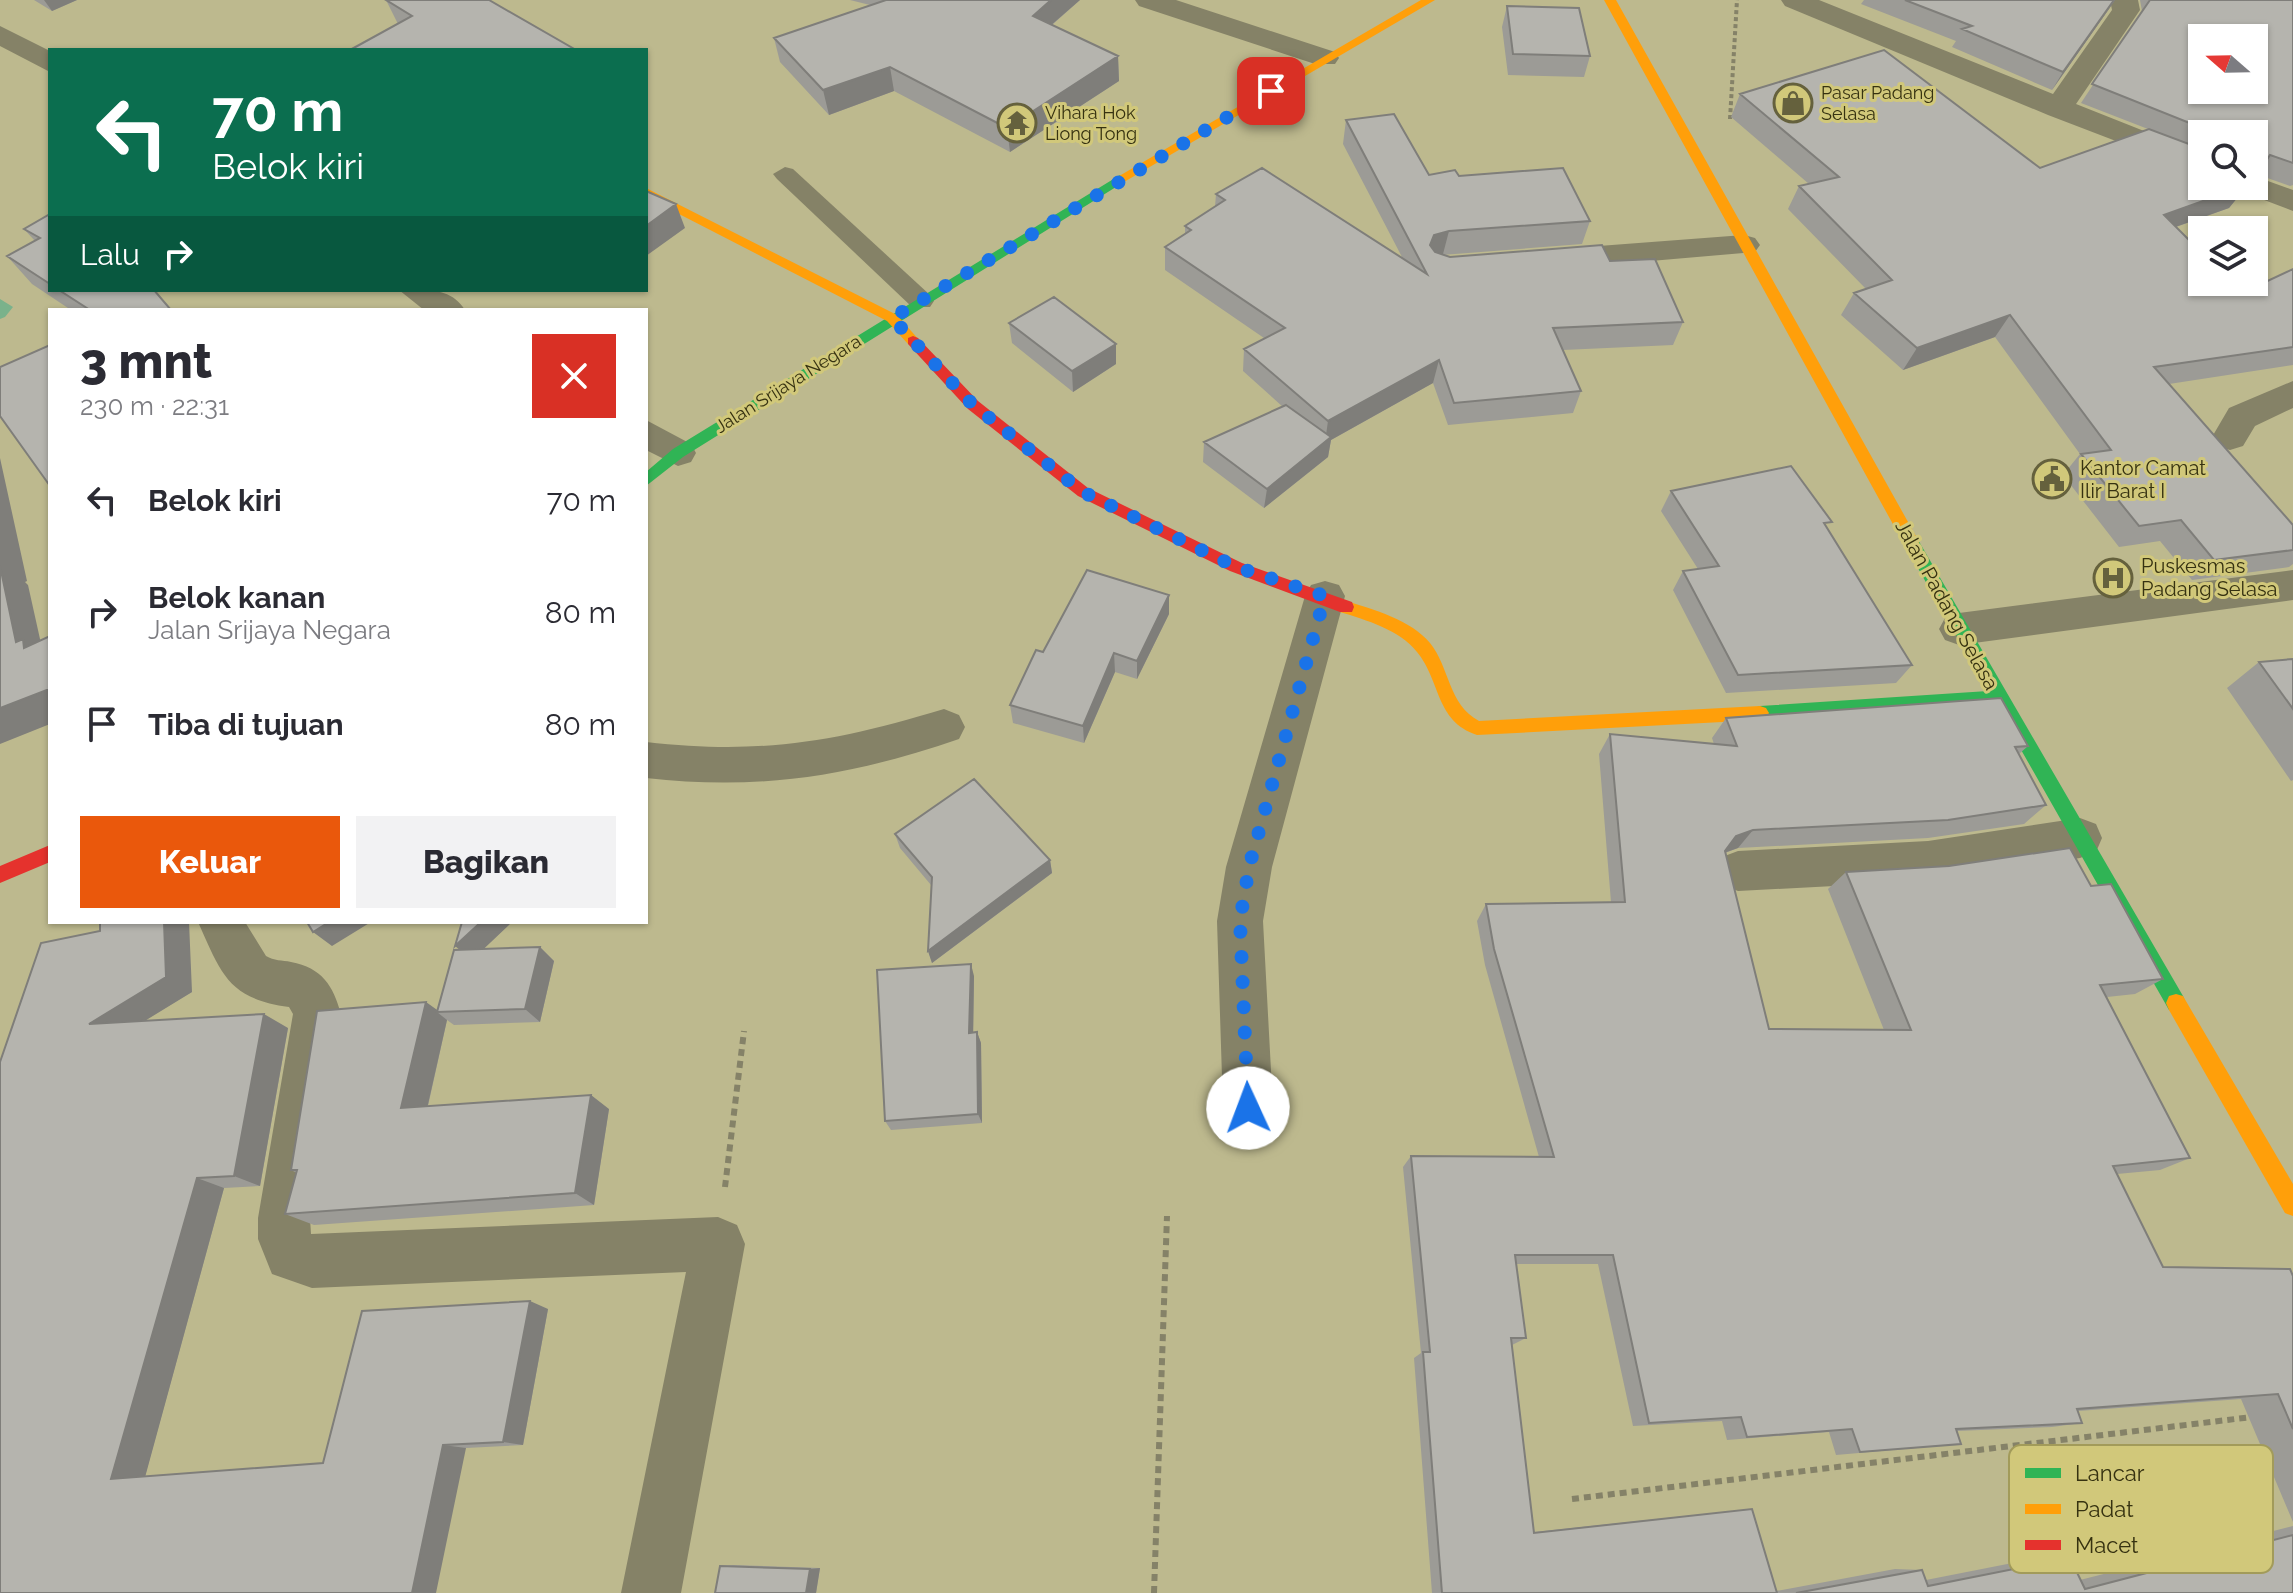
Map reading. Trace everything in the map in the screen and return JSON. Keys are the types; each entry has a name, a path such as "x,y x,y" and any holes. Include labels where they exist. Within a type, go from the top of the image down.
{"street":[{"path":"1149,0 1325,58"},
{"name":"Jalan Srijaya Negara","path":"648,478 678,453 892,318 1325,58 1429,0"},
{"path":"1795,0 2188,160"},
{"path":"2058,109 2126,10 2124,0"},
{"name":"Jalan Padang Selasa","path":"1613,1 1744,245 1819,372 1959,629 2290,1195"},
{"path":"0,34 48,62"},
{"path":"2268,191 2293,201"},
{"path":"648,193 892,318 973,405 1083,492 1236,567 1325,596 1375,617 1422,645 1438,672 1447,703 1460,721 1471,727 1677,719 1998,697"},
{"path":"1523,261 1744,245"},
{"path":"419,292 445,308"},
{"path":"2230,437 2242,417 2293,393"},
{"path":"648,434 678,453"},
{"path":"1959,629 2293,585"},
{"path":"1248,1108 1240,921 1249,867 1325,596"},
{"path":"648,760 688,765 796,762 844,756 944,727"},
{"path":"1738,871 1928,861 2080,838"},
{"path":"0,875 48,854"},
{"path":"222,924 247,971 263,980 304,987 315,998 317,1014 284,1218 285,1239 291,1255 312,1261 718,1244 651,1593"}],"lane":[{"path":"785,174 921,301"}],"path":[{"path":"1730,121 1737,0"},
{"path":"718,1244 744,1031"},
{"path":"1154,1593 1167,1216"},
{"path":"2021,1445 2262,1416"},
{"path":"1572,1499 2009,1446"}],"building":[{"path":"386,0 489,0 573,48 354,48 412,16"},
{"path":"886,0 1051,0 1033,16 1118,56 1007,128 890,67 823,90 774,38"},
{"path":"1905,0 2114,0 2063,72 1962,29 1972,26"},
{"path":"2150,0 2293,0 2293,163 2270,155 2268,158 2268,120 2188,122 2092,84"},
{"path":"1507,6 1579,8 1590,56 1513,54"},
{"path":"1884,50 2040,168 2149,129 2188,144 2188,200 2206,200 2164,215 2188,239 2188,296 2268,296 2268,281 2293,269 2293,347 2154,367 2293,525 2293,550 2214,560 2181,520 2139,526 2081,454 2111,450 2010,315 1917,348 1854,293 1892,280 1799,186 1839,177 1740,94"},
{"path":"1394,114 1429,175 1455,170 1459,176 1563,168 1590,221 1449,231 1434,235 1430,245 1435,252 1450,257 1602,245 1610,261 1655,259 1683,322 1553,328 1581,391 1454,403 1439,360 1328,421 1244,349 1285,328 1165,247 1191,230 1185,226 1225,200 1216,194 1262,168 1427,274 1346,120"},
{"path":"648,192 676,204 648,225"},
{"path":"48,215 48,283 7,256 40,238 24,229"},
{"path":"62,292 156,292 169,308 87,308"},
{"path":"1054,297 1116,344 1072,371 1009,323"},
{"path":"48,346 48,483 0,416 0,367"},
{"path":"1286,405 1331,437 1267,489 1204,442"},
{"path":"1791,466 1832,522 1824,523 1912,665 1738,675 1683,571 1719,566 1671,491"},
{"path":"0,566 16,642 23,639 24,648 48,637 48,689 0,708"},
{"path":"1087,570 1169,595 1137,661 1114,653 1083,726 1010,705 1036,650 1043,652"},
{"path":"2293,659 2293,709 2259,662"},
{"path":"2001,698 2028,746 2015,747 2046,805 1948,820 1753,830 1736,836 1725,851 1769,1029 1911,1030 1846,872 1949,866 2070,848 2091,886 2111,884 2163,979 2100,985 2190,1158 2113,1166 2163,1267 2290,1269 2293,1276 2293,1429 2278,1394 2077,1409 2082,1423 1956,1429 1961,1444 1860,1452 1852,1429 1747,1437 1741,1417 1649,1423 1613,1255 1515,1255 1526,1338 1511,1338 1534,1533 1752,1509 1777,1593 1442,1593 1423,1352 1430,1352 1411,1156 1554,1157 1494,949 1486,904 1625,902 1610,734 1737,746 1726,718"},
{"path":"974,779 1050,860 928,951 932,877 895,834"},
{"path":"100,924 164,924 166,977 89,1024 264,1014 234,1176 197,1178 111,1479 323,1463 362,1311 530,1301 503,1442 443,1445 412,1593 0,1593 0,1062 41,943 100,931"},
{"path":"308,924 326,924 313,932"},
{"path":"461,924 479,924 455,946"},
{"path":"540,947 525,1009 437,1012 454,950"},
{"path":"971,964 969,1033 977,1032 978,1114 885,1121 877,970"},
{"path":"426,1002 401,1108 591,1095 575,1193 285,1214 297,1170 291,1170 317,1011"},
{"path":"2293,1535 2293,1593 1796,1593 1922,1570 1928,1586 2009,1570 2009,1573 2077,1573 2085,1589 2147,1573 2273,1573 2273,1540"},
{"path":"720,1566 810,1569 806,1593 715,1593"}],"waterway":[{"path":"0,303 6,307 0,314"}],"traffic: fast":[{"path":"648,478 678,453 1120,179"},
{"path":"1911,542 2176,1003"},
{"path":"1760,713 1998,697"}],"traffic: slow":[{"path":"1120,179 1429,0"},
{"path":"1610,0 1911,542"},
{"path":"648,193 892,318 913,341"},
{"path":"1346,607 1388,623 1417,641 1431,659 1449,704 1464,721 1477,728 1760,713"},
{"path":"2176,1003 2293,1205"}],"traffic: jam":[{"path":"913,341 973,405 1083,492 1236,567 1346,607"},
{"path":"0,875 48,854"}],"place":[{"name":"Pasar Padang Selasa","path":"1793,103"},
{"name":"Vihara Hok Liong Tong","path":"1017,123"},
{"name":"Kantor Camat Ilir Barat I","path":"2052,479"},
{"name":"Puskesmas Padang Selasa","path":"2113,578"}],"route":[{"path":"1248,1108 1240,921 1249,867 1325,596 1236,567 1083,492 973,405 892,318 1271,91"}]}
